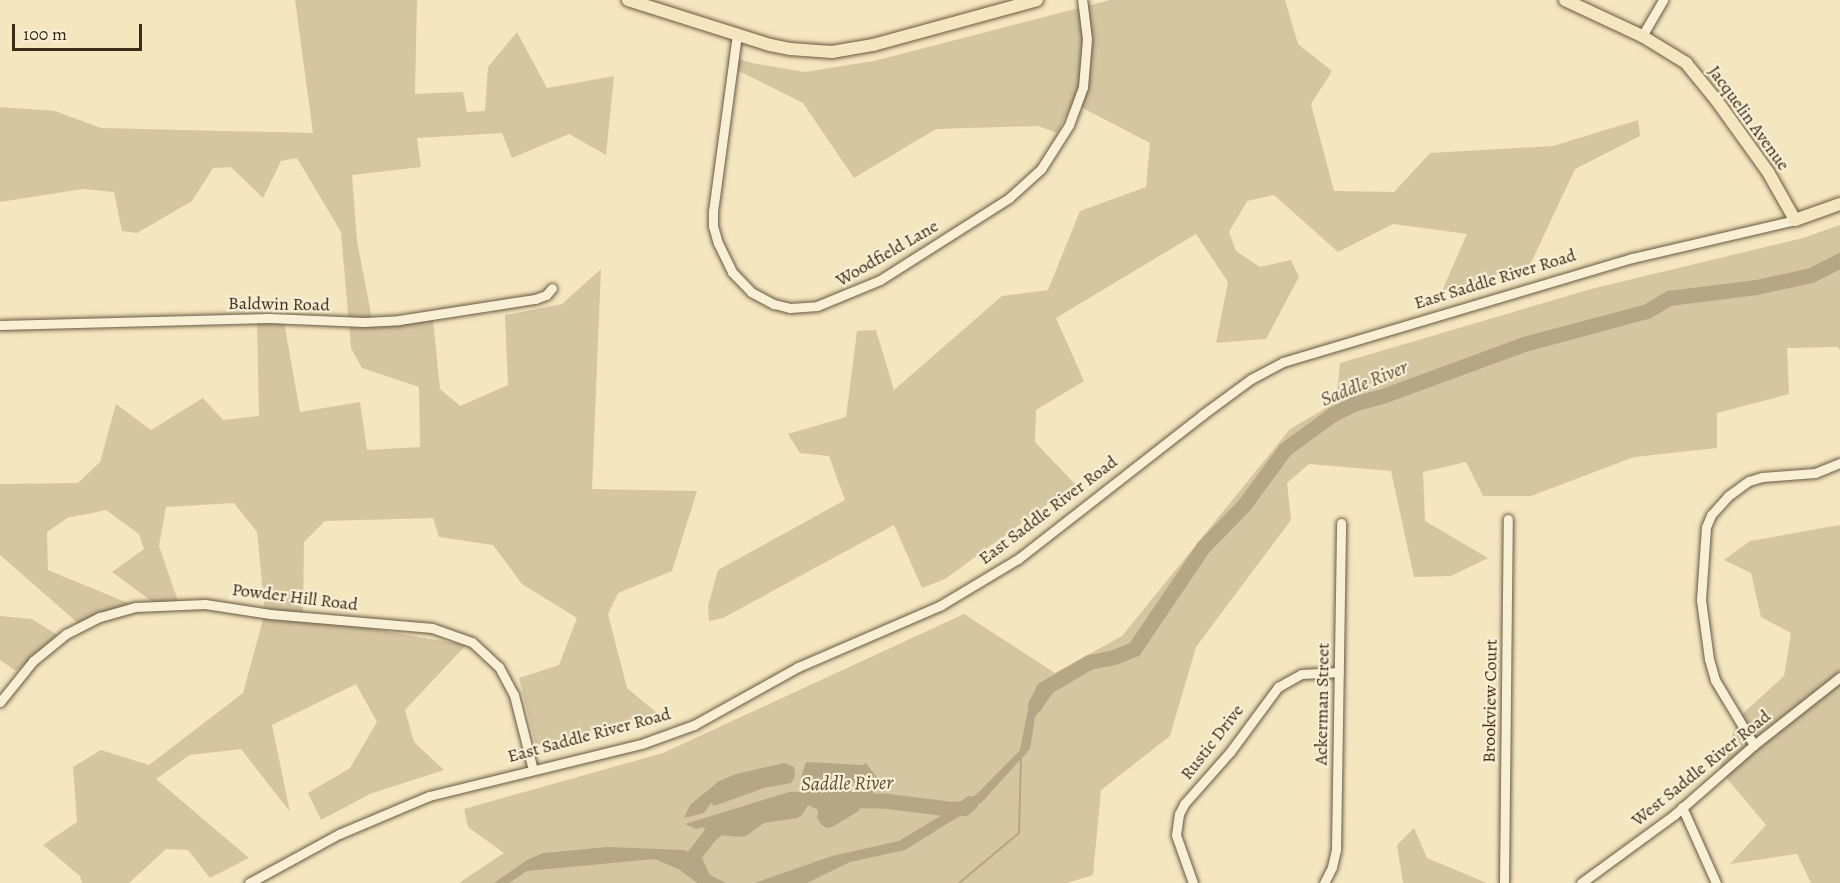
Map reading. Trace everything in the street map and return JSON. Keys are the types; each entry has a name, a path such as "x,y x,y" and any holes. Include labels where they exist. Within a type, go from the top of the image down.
{"main road":[{"path":"628,0 790,49 842,51 873,45 1037,0"},
{"name":"Jacquelin Avenue","path":"1565,0 1642,36 1686,63 1706,86 1768,172 1795,220"},
{"name":"East Saddle River Road","path":"1795,220 1840,204"}],"street":[{"name":"Woodfield Lane","path":"737,34 715,198 713,226 718,243 732,272 751,292 774,304 790,308 817,306 849,295 880,280 1009,198 1041,169 1062,140 1083,87 1088,39 1082,0"},
{"path":"1642,36 1663,0"},
{"name":"East Saddle River Road","path":"249,883 339,834 399,807 460,787 644,742 694,724 798,667 965,592 1028,552 1243,385 1283,362 1632,258 1795,220"},
{"name":"Baldwin Road","path":"0,325 269,318 364,322 399,320 535,298 546,295 552,288"},
{"path":"1754,745 1715,680 1709,659 1701,600 1706,526 1711,515 1728,496 1749,481 1762,477 1815,473 1840,463"},
{"name":"Brookview Court","path":"1504,883 1508,519"},
{"name":"Ackerman Street","path":"1324,883 1332,867 1336,849 1341,523"},
{"name":"Powder Hill Road","path":"0,702 33,661 66,634 100,617 136,608 205,604 270,614 432,628 472,642 499,667 514,695 533,770"},
{"name":"Rustic Drive","path":"1193,883 1176,835 1179,814 1184,804 1230,752 1278,687 1301,674 1339,672"},
{"name":"West Saddle River Road","path":"1581,883 1683,807 1754,745 1840,677"},
{"path":"1683,807 1716,883"}],"shaded area":[{"path":"295,0 417,0 415,94 463,92 467,112 485,111 488,67 517,32 547,88 614,76 606,155 569,134 512,158 502,133 417,138 421,167 352,175 357,241 373,324 433,319 440,389 460,406 508,385 505,315 562,304 601,269 592,489 697,491 672,571 618,593 608,614 627,688 657,713 536,746 519,678 559,665 577,618 522,584 493,545 439,537 433,518 325,521 304,542 303,617 466,645 405,710 414,742 444,770 370,794 321,820 308,793 350,768 377,722 356,684 272,725 290,812 241,749 190,755 156,779 249,858 210,878 188,850 166,849 129,883 82,883 80,876 43,845 77,822 73,767 101,750 149,765 243,693 265,612 257,532 234,503 166,507 159,546 179,604 154,603 112,572 144,549 139,534 106,510 67,518 47,532 48,570 135,606 79,624 0,555 0,484 78,483 100,462 116,404 151,430 203,398 223,420 259,416 257,322 284,322 300,412 360,402 367,450 420,447 419,387 362,368 351,348 341,232 297,158 281,161 263,198 231,167 213,168 192,201 137,233 122,231 114,192 83,189 0,202 0,107 55,111 101,128 313,133"},
{"path":"1110,0 1285,0 1298,44 1332,71 1311,104 1334,191 1394,192 1430,153 1553,146 1638,120 1640,136 1575,169 1530,265 1442,291 1467,234 1393,224 1338,252 1274,195 1247,201 1229,232 1236,251 1260,267 1291,260 1299,277 1266,339 1216,343 1228,282 1196,234 1056,318 1084,381 1036,410 1035,442 1075,484 945,579 922,588 894,525 723,618 709,621 708,606 718,570 845,500 829,456 800,453 788,434 846,417 857,331 876,330 894,390 1002,296 1048,290 1080,211 1146,187 1150,143 1073,103 1057,133 1038,126 936,129 854,178 803,103 727,65 730,56 752,63 805,72 874,61"},
{"path":"1840,225 1840,351 1838,347 1787,348 1789,394 1717,413 1717,448 1634,457 1531,496 1483,496 1466,462 1423,472 1425,521 1488,558 1451,576 1414,577 1391,471 1309,464 1287,483 1291,520 1196,647 1170,736 1101,790 1093,875 1067,883 459,883 504,853 468,827 464,809 663,753 964,614 1055,673 1122,636 1290,429 1336,402 1340,363 1591,289 1803,238"},
{"path":"1840,525 1840,883 1811,883 1797,854 1730,864 1766,825 1719,769 1739,717 1784,676 1791,633 1761,617 1751,573 1724,560 1750,541"},
{"path":"0,616 32,619 59,636 16,671 0,660"},
{"path":"1040,688 1053,693 1035,717 1030,749 982,802 905,850 850,862 807,883 755,883 832,856 899,841 977,794 1020,750 1030,699"},
{"path":"806,762 863,765 866,763 878,779 875,791 857,812 832,827 826,828 821,824 817,818 818,810 808,805 802,815 797,818 764,823 746,836 740,837 718,835 702,827 696,829 685,824 789,792 856,791 871,786 852,782 800,781"},
{"path":"784,763 794,767 795,776 791,783 764,788 714,806 711,803 704,813 684,818 690,805 719,781 736,774"},
{"path":"1414,828 1427,858 1487,883 1403,883 1397,845"},
{"path":"608,847 684,850 702,858 710,875 726,883 697,883 680,870 655,859 527,871 509,883 494,883 527,860 543,853"}],"waterway":[{"name":"Saddle River","path":"1035,705 1043,689 1089,662 1114,657 1134,649 1203,547 1244,505 1285,449 1333,414 1356,403 1385,395 1524,344 1647,311 1669,298 1756,287 1811,275 1840,260"},
{"path":"959,883 1019,833 1021,758"},
{"name":"Saddle River","path":"849,800 888,801 951,809 964,808 970,803"},
{"name":"Saddle River","path":"677,858 690,860 710,834 726,822"}]}
